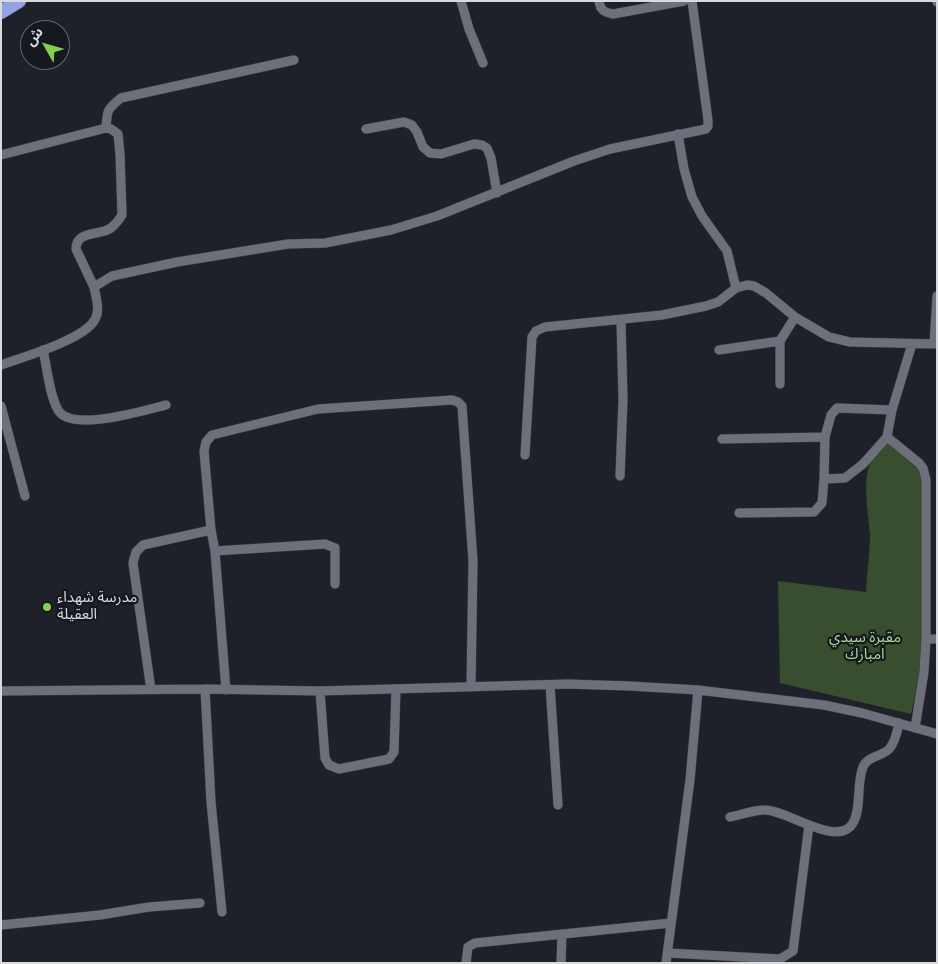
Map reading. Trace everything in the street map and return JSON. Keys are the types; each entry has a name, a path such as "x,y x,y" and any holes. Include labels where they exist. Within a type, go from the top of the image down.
{"highway":[{"path":"1,12 19,1"}],"street":[{"path":"461,1 469,29 483,63"},
{"path":"599,1 600,7 604,12 613,14 684,1"},
{"path":"94,287 112,276 177,262 288,244 325,243 391,230 437,216 574,161 610,149 702,130 708,126 692,1"},
{"path":"106,128 107,111 121,98 294,60"},
{"path":"366,129 404,122 412,125 423,147 430,153 441,154 474,144 482,145 487,148 491,158 497,193"},
{"path":"1,155 106,128 115,132 120,139 122,215 119,221 110,229 80,238 76,243 76,249 94,287 98,310 94,322 84,331 65,342 1,365"},
{"path":"678,134 684,169 692,197 702,216 727,251 736,288"},
{"path":"525,455 532,337 536,332 545,327 662,315 706,306 718,302 736,288 747,285 759,288 794,317 829,337 850,342 935,343 937,296"},
{"path":"780,384 780,341 794,317"},
{"path":"620,476 623,400 621,320"},
{"path":"719,350 780,341"},
{"path":"824,479 845,478 863,464 887,437 892,410 912,344"},
{"path":"43,350 54,400 59,412 68,418 111,419 166,405"},
{"path":"226,690 215,551 211,530 204,451 206,442 212,435 318,409 452,400 462,406 464,415 473,561 471,686"},
{"path":"1,406 25,496"},
{"path":"739,513 814,512 822,503 825,437 831,415 837,408 892,410"},
{"path":"722,439 825,437"},
{"path":"887,437 919,463 923,468 926,480 926,639 924,672 915,728"},
{"path":"151,690 133,563 136,552 143,545 211,530"},
{"path":"215,551 332,545 335,548 335,584"},
{"path":"926,639 937,639"},
{"path":"550,684 558,805"},
{"path":"1,691 205,689 320,691 550,684 630,686 698,690 824,705 937,734"},
{"path":"205,689 211,802 222,912"},
{"path":"320,691 325,758 329,765 339,769 389,759 394,752 396,689"},
{"path":"698,690 690,780 667,958 780,958 793,951 809,825"},
{"path":"730,817 765,810 839,833 848,830 854,822 865,763 890,748 896,739 899,723"},
{"path":"1,925 100,915 149,907 200,903"},
{"path":"466,963 468,947 475,943 671,923"},
{"path":"561,963 562,934"}],"green space":[{"name":"مقبرة سيدي امبارك","path":"893,440 923,471 921,538 924,550 921,636 923,659 911,714 780,683 778,581 866,592 870,541 866,494 868,469 873,458 881,448"}],"place":[{"name":"مدرسة شهداء العقيلة","path":"47,607"}]}
